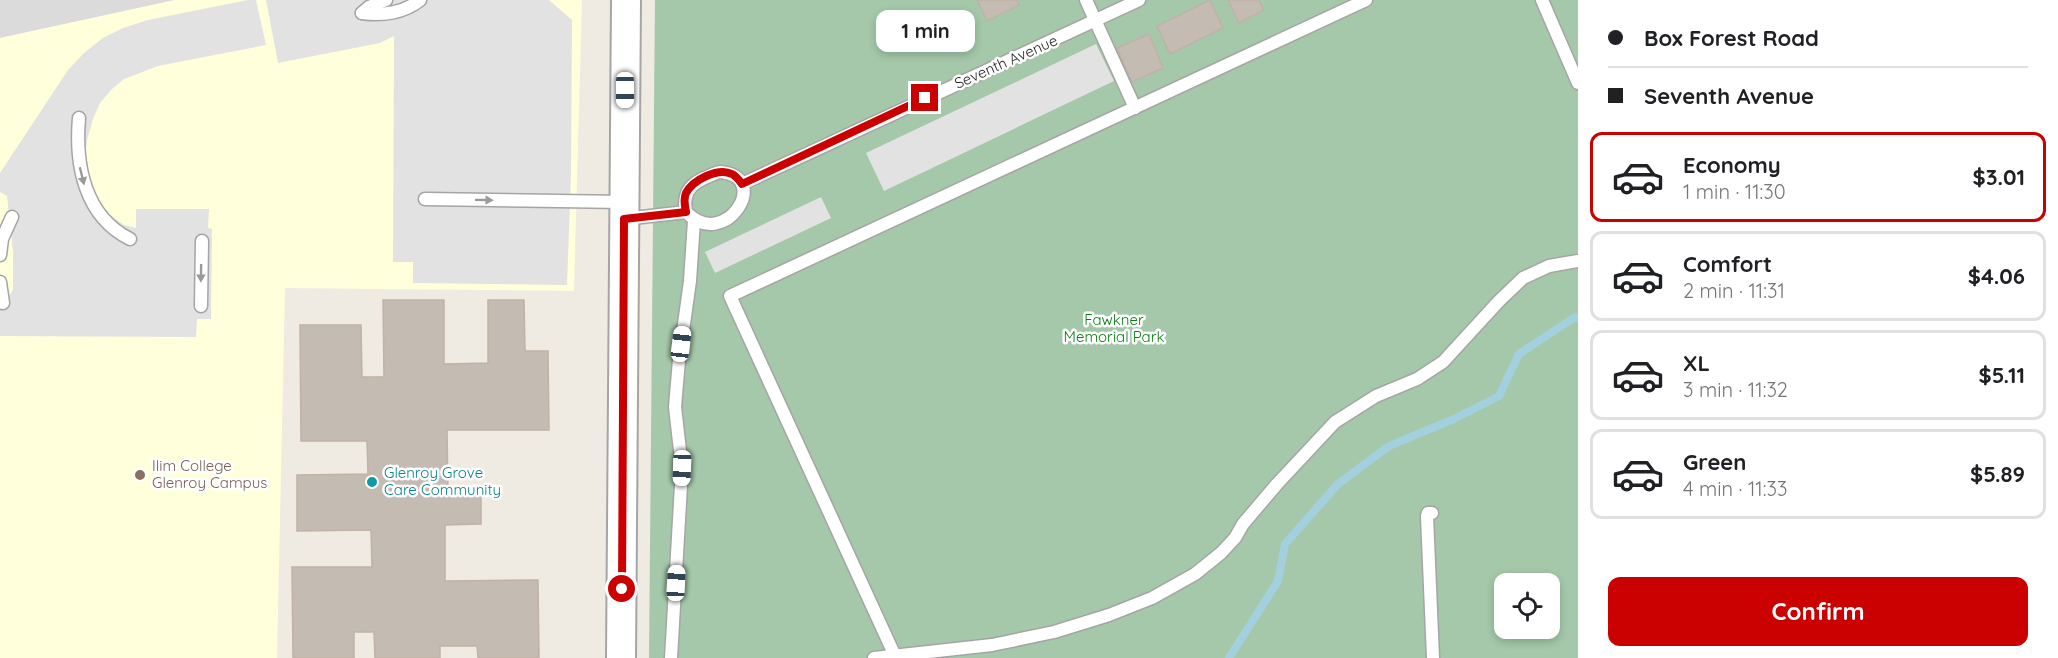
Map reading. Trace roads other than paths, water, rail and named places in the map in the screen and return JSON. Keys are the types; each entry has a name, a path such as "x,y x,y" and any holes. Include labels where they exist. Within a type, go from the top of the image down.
{"street":[{"path":"621,658 626,0"}],"lane":[{"path":"386,0 369,7 362,13 385,14 406,8 420,0"},
{"path":"1086,0 1096,22 1103,48 1135,108"},
{"name":"Seventh Avenue","path":"742,184 861,127 1096,22 1139,0"},
{"path":"895,656 730,296 1366,0"},
{"path":"1542,0 1578,83"},
{"path":"79,118 77,140 81,173 90,201 102,217 130,239"},
{"path":"425,199 690,216 702,224 730,217 742,204 744,196 742,184 729,172 719,172 692,185 685,195 690,216 690,281 680,349 675,407 682,468 671,658"},
{"path":"0,255 2,239 12,217"},
{"path":"201,306 202,241"},
{"path":"874,658 992,645 1054,632 1109,615 1152,598 1195,574 1236,538 1243,525 1277,484 1335,422 1376,396 1417,379 1443,362 1499,301 1524,278 1549,266 1578,261"},
{"path":"0,282 3,303"},
{"path":"1432,513 1428,513 1427,525 1433,658"}],"waterway":[{"path":"1229,658 1278,581 1285,544 1338,484 1389,446 1454,419 1499,396 1519,354 1575,317 1578,318"}],"place":[{"name":"Ilim College Glenroy Campus","path":"140,475"},
{"name":"Glenroy Grove Care Community","path":"372,482"}],"park label":[{"name":"Fawkner Memorial Park","path":"1114,328"}]}
